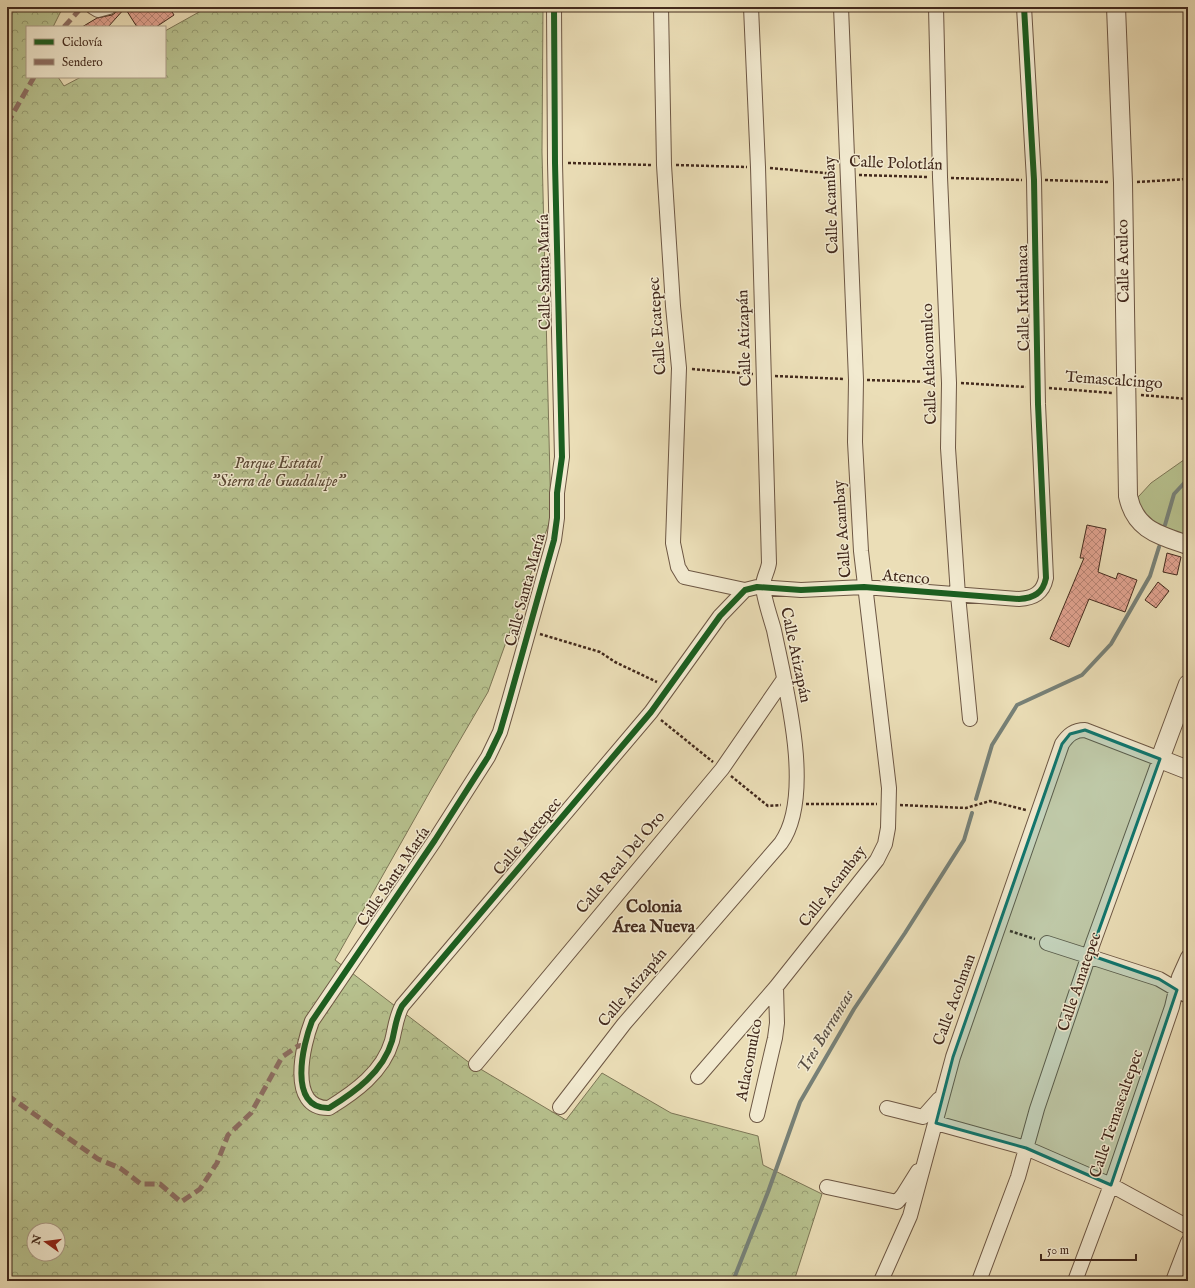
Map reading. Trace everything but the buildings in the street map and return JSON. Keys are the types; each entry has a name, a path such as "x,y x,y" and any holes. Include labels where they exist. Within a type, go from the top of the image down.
{"street":[{"path":"93,7 98,10 109,7"},
{"name":"Calle Santa María","path":"323,1108 316,1106 306,1099 302,1087 305,1044 312,1021 435,840 488,757 500,732 530,630 554,540 557,518 556,493 562,457 555,163 554,7"},
{"name":"Calle Ecatepec","path":"661,7 664,165 679,368 674,532 676,555 680,573 684,577 745,590"},
{"name":"Calle Atizapán","path":"560,1107 624,1024 781,844 792,823 796,804 797,793 794,742 784,679 763,587 769,563 758,167 751,7"},
{"name":"Calle Acambay","path":"698,1077 776,987 882,852 888,828 889,805 881,716 864,587 855,442 856,380 840,7"},
{"name":"Calle Atlacomulco","path":"936,7 940,177 949,383 948,448 958,596 970,719"},
{"name":"Calle Ixtlahuaca","path":"1024,7 1034,180 1039,388 1046,578 1043,589"},
{"name":"Calle Aculco","path":"1116,7 1123,183 1128,496 1134,514 1147,528 1188,545"},
{"path":"745,590 763,587"},
{"name":"Atenco","path":"763,587 801,590 864,587 958,596 1028,599 1040,593 1043,589"},
{"name":"Calle Metepec","path":"323,1108 329,1108 362,1086 376,1070 392,1042 398,1014 402,1006 651,712 720,616 745,590"},
{"name":"Calle Real Del Oro","path":"476,1064 722,769 784,679"},
{"name":"Calle Amatepec","path":"979,1281 1006,1212 1037,1109 1096,936 1188,684"},
{"name":"Calle Acolman","path":"881,1281 910,1216 953,1056 1062,744 1070,734 1080,730 1085,730 1160,759"},
{"path":"1160,759 1188,770"},
{"path":"1047,943 1158,979 1182,993"},
{"name":"Calle Temascaltepec","path":"1075,1281 1182,993 1179,977 1188,958"},
{"name":"Atlacomulco","path":"757,1115 775,1038 777,1023 776,987"},
{"path":"887,1108 923,1117 943,1094"},
{"path":"936,1123 1026,1148 1111,1185 1188,1227"},
{"path":"828,1187 897,1202 903,1195 915,1174 924,1165"},
{"path":"1173,1281 1188,1242"}],"path":[{"path":"530,630 600,652 615,662 668,688"},
{"path":"651,712 768,806 822,803 966,808 990,801 1038,813"},
{"path":"999,927 1047,943"}],"highlighted area":[{"path":"1085,730 1160,759 1090,955 1159,979 1177,990 1111,1185 1026,1148 936,1123 953,1057 1062,744 1070,734"}],"green space":[{"name":"Parque Estatal \"Sierra de Guadalupe\"","path":"7,7 63,7 54,26 26,26 26,78 59,78 64,86 79,78 166,78 166,30 208,7 543,7 542,152 551,518 488,692 335,960 467,1061 566,1120 602,1073 671,1113 758,1136 763,1165 822,1194 794,1281 7,1281"},
{"path":"1188,457 1188,536 1186,546 1128,508 1151,483"}],"waterway":[{"name":"Tres Barrancas","path":"1165,525 1174,494 1188,479"},
{"name":"Tres Barrancas","path":"976,799 992,745 1017,705 1082,675 1111,644 1150,576 1159,547"},
{"name":"Tres Barrancas","path":"733,1281 768,1192 800,1102 854,1009 905,933 964,840 972,813"}],"marked path":[{"path":"65,26 82,7"},
{"path":"7,124 33,78"},
{"path":"7,1095 98,1159 120,1168 141,1184 160,1184 181,1202 200,1189 217,1163 228,1135 251,1113 282,1057 298,1046 305,1045"}],"cycle path":[{"path":"554,7 555,163 562,457 557,493 557,518 554,540 500,732 488,757 435,840 312,1021 308,1031 302,1059 301,1074 303,1087 307,1098 316,1105 329,1108 358,1088 375,1072 388,1052 402,1006 651,712 720,616 745,590 757,587 801,590 864,587 1019,599 1033,596 1043,587 1046,578 1038,404 1034,180 1024,7"}],"district":[{"name":"Colonia Área Nueva","path":"654,917"}]}
